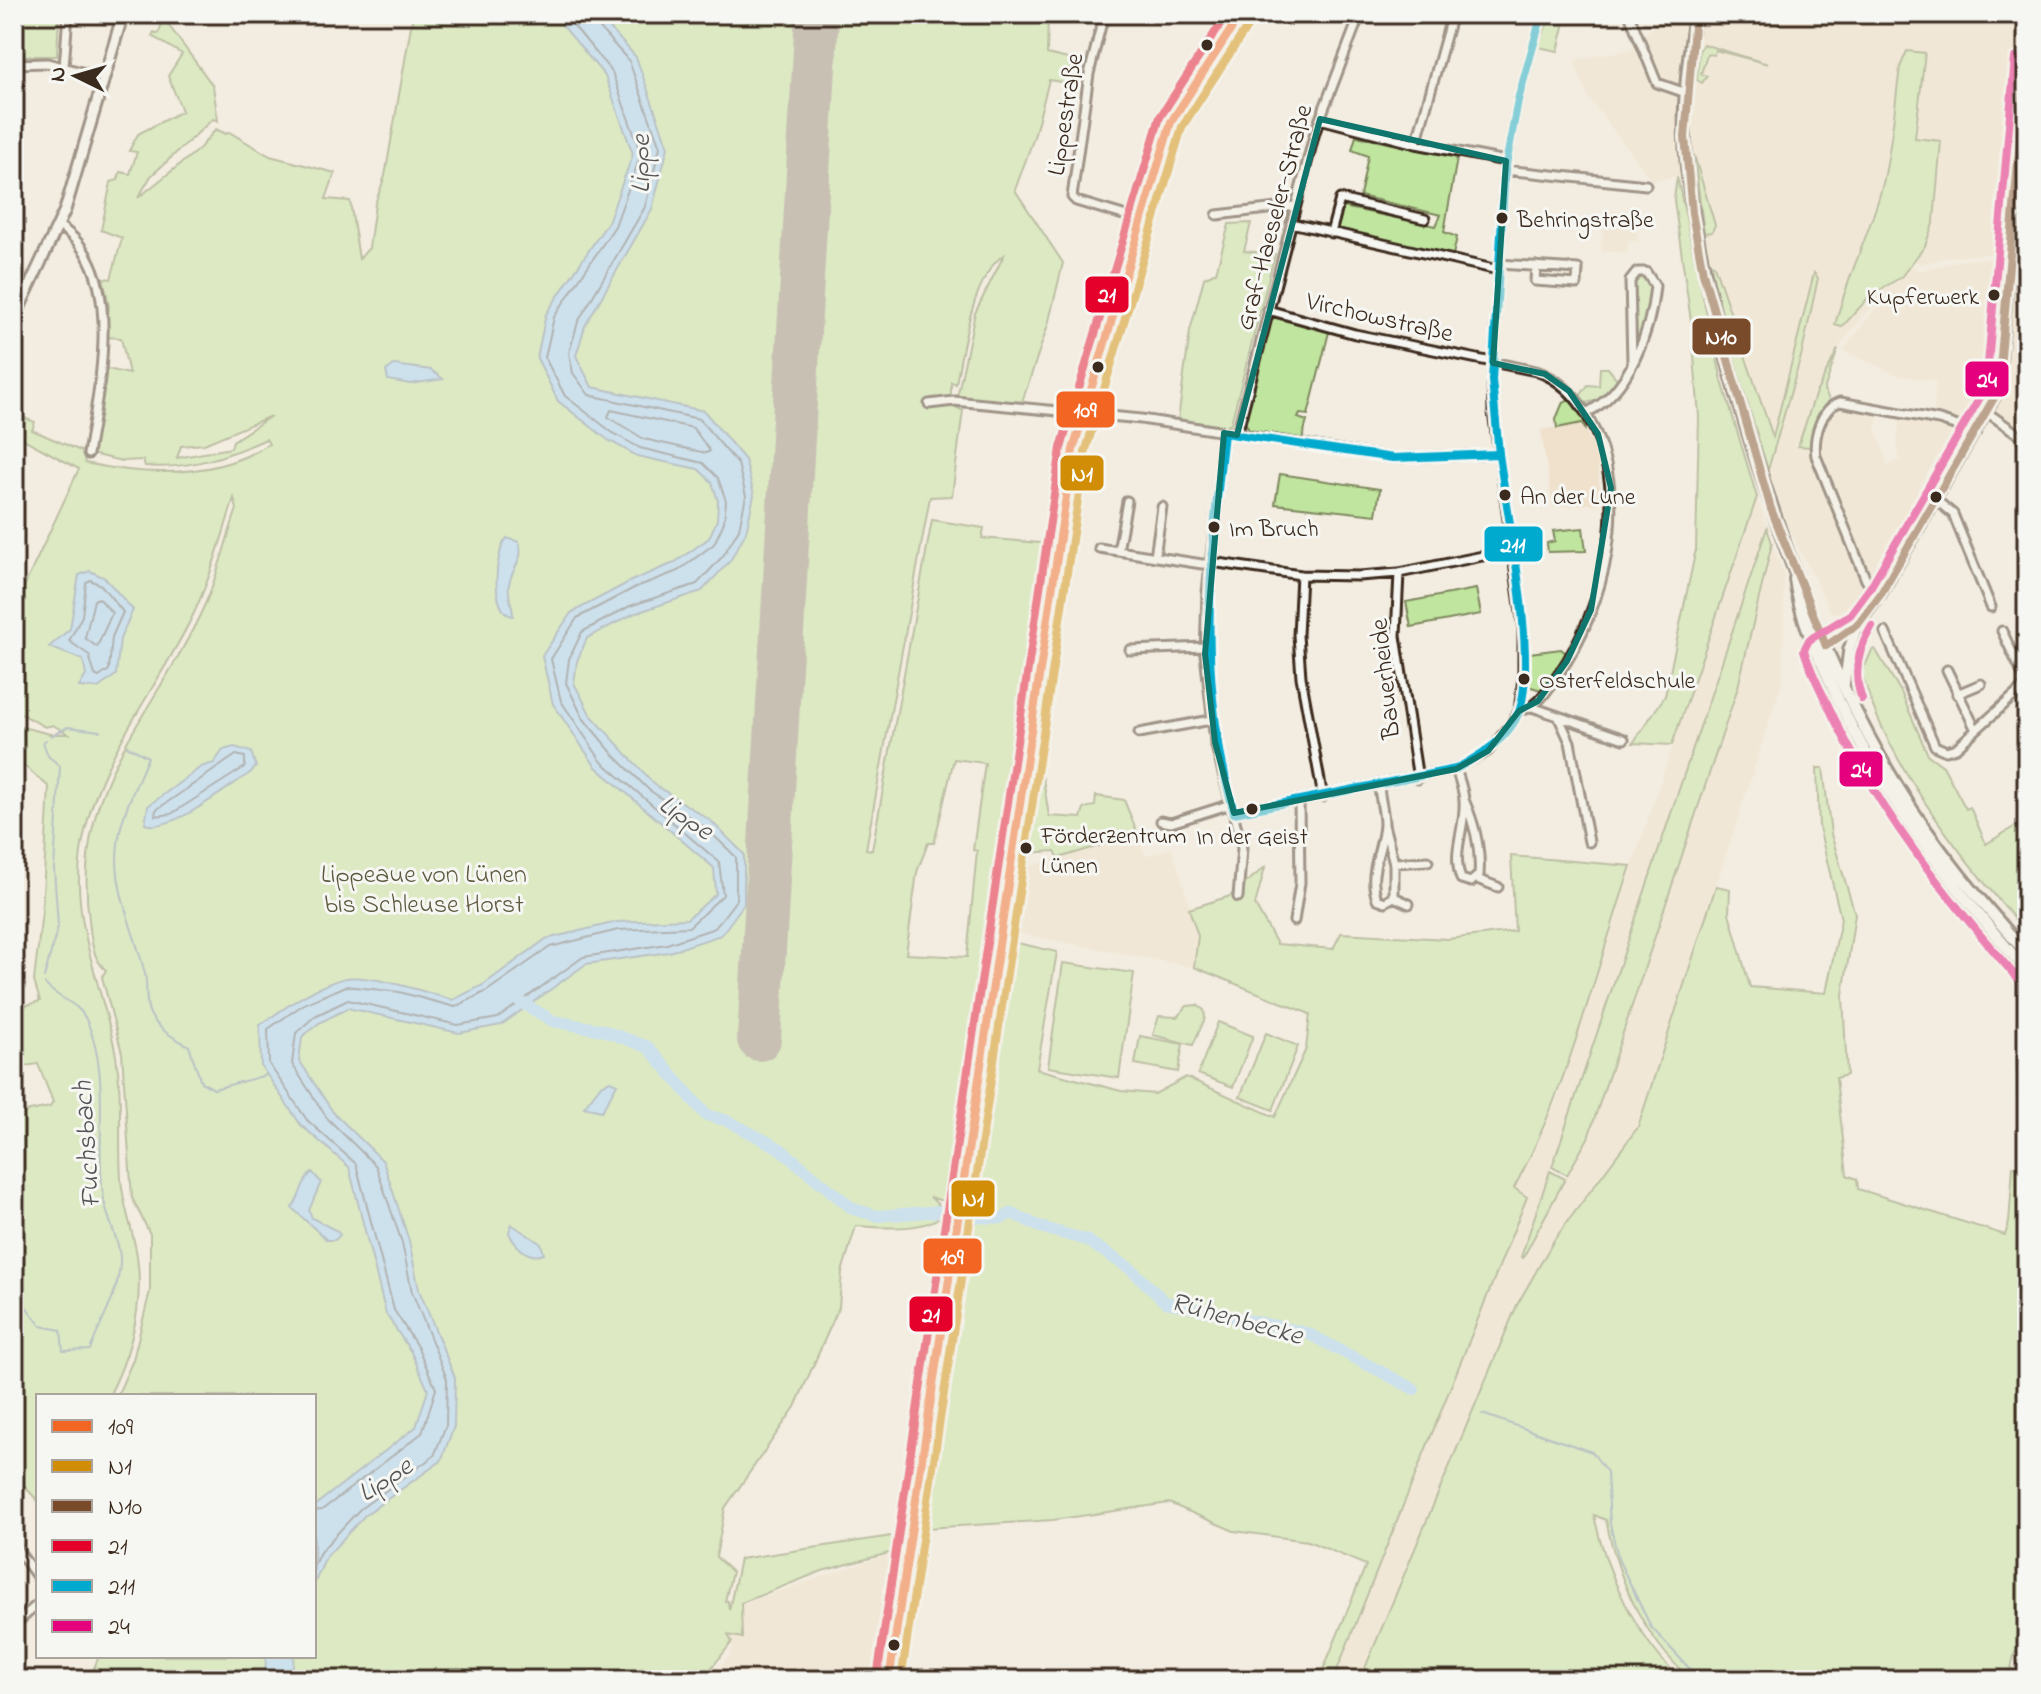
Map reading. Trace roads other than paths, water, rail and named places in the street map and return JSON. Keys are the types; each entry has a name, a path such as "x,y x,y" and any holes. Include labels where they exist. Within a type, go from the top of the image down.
{"main road":[{"path":"1694,14 1686,93 1687,163 1697,242 1762,479 1787,552 1850,726 1885,789 1922,846 2027,971"},
{"path":"1821,648 1897,786 1926,830 2027,954"}],"street":[{"path":"64,67 68,14"},
{"path":"14,319 59,226 123,14"},
{"name":"Lippestraße","path":"1104,14 1086,90 1072,197 1076,201 1140,220"},
{"path":"889,1680 1073,450 1175,111 1241,14"},
{"name":"Graf-Haeseler-Straße","path":"1237,434 1294,206 1320,119 1360,14"},
{"path":"1416,144 1452,14"},
{"path":"1161,821 1171,823 1232,808 1323,797 1456,769 1488,751 1510,727 1519,711 1524,639 1492,394 1493,362 1505,166 1518,100 1542,14"},
{"path":"1629,14 1657,83 1686,93"},
{"path":"1844,691 1849,649 1858,624 1880,595 1988,413 2002,375 2027,59"},
{"path":"14,64 64,67 104,78"},
{"path":"1320,119 1505,166 1646,185"},
{"path":"1331,233 1340,199 1425,219"},
{"path":"1217,215 1294,206"},
{"path":"1291,223 1498,267 1536,266 1578,269 1577,284 1535,281 1536,266"},
{"path":"59,226 80,242 94,264 104,313 88,454"},
{"path":"1586,413 1611,396 1632,361 1654,301 1654,279 1646,272 1637,272 1630,281 1632,361"},
{"name":"Virchowstraße","path":"1268,310 1355,334 1493,362 1554,378 1586,413 1598,434 1609,472 1610,513 1604,559 1581,636 1567,661 1532,707"},
{"path":"929,404 954,401 1083,414 1393,458 1499,454"},
{"path":"1880,595 1866,580 1816,456 1816,436 1827,412 1840,402 1935,419 1976,432"},
{"path":"1988,413 2018,434 2027,450"},
{"path":"1224,433 1205,647 1211,720 1242,848 1238,897"},
{"path":"1936,500 1953,514 1991,607"},
{"path":"1118,551 1127,501"},
{"path":"1155,557 1162,507"},
{"path":"1099,548 1301,575 1399,573 1512,550"},
{"name":"Bauerheide","path":"1399,573 1396,636 1418,779"},
{"path":"1301,575 1298,635 1301,677 1323,797"},
{"path":"1821,648 1858,624"},
{"path":"1885,632 1935,746 1946,751 1956,748 2027,684 2002,631"},
{"path":"1130,650 1205,647"},
{"path":"1947,670 1976,730"},
{"path":"1957,694 1981,684"},
{"path":"1519,711 1532,707 1624,739"},
{"path":"1559,718 1570,742 1589,842"},
{"path":"1139,733 1211,720"},
{"path":"1456,769 1473,820 1479,855 1477,879"},
{"path":"1379,787 1384,825 1394,863 1394,897"},
{"path":"1294,921 1300,883 1299,801"},
{"path":"1465,802 1458,867 1465,881 1477,879 1498,887"},
{"path":"1384,825 1375,860 1375,895 1382,902 1394,897 1409,904"},
{"path":"1394,863 1428,861"},
{"path":"14,1545 36,1575"},
{"path":"14,1625 36,1606"}],"water":[{"name":"Lippe","path":"553,14 597,14 636,57 668,147 652,209 585,326 576,356 592,387 704,411 745,460 754,495 746,532 730,561 702,591 633,614 587,638 577,661 574,683 590,714 654,784 711,821 744,854 744,904 721,935 669,952 586,964 501,1025 459,1033 348,1008 319,1023 302,1037 299,1060 333,1112 383,1161 409,1241 419,1290 455,1378 454,1426 441,1461 365,1515 326,1557 316,1580 316,1504 416,1427 428,1390 411,1352 386,1314 349,1167 301,1125 261,1066 260,1025 309,993 342,979 366,978 453,1000 483,985 546,939 617,922 687,919 716,894 714,868 596,767 553,704 542,656 571,613 633,580 674,563 709,538 717,520 718,501 712,482 698,469 637,456 608,440 558,401 537,358 546,314 608,222 633,154 605,76"},
{"path":"394,365 431,370 443,379 410,384 388,380 386,371"},
{"path":"507,538 519,542 520,549 509,585 513,616 506,613 501,605 496,582 499,556"},
{"path":"90,571 105,578 133,610 120,639 116,675 98,688 79,687 86,675 83,660 49,647 70,629 79,575"},
{"path":"234,747 251,752 256,767 250,773 184,816 156,825 145,824 148,806 201,767 214,763 223,750"},
{"path":"610,1081 617,1084 602,1111 584,1107 601,1085"},
{"path":"312,1172 321,1182 309,1210 312,1218 337,1231 340,1235 335,1240 327,1240 292,1208"},
{"path":"511,1224 541,1244 544,1254 533,1255 518,1247 509,1233"},
{"path":"266,1658 294,1658 291,1680 265,1680"}],"waterway":[{"name":"Fuchsbach","path":"51,736 68,727 100,731"},
{"name":"Fuchsbach","path":"44,978 58,926 54,869 60,766 48,756 43,742 46,740"},
{"name":"Fuchsbach","path":"127,746 148,757 122,822 117,861 121,894 145,974 149,1011 163,1030 189,1046 201,1082 214,1089 267,1075"},
{"name":"Fuchsbach","path":"14,1291 41,1326 61,1330 63,1351 90,1350 119,1275 119,1249 108,1216 101,1177 100,1085 94,1041 82,1013 45,984"},
{"name":"Rühenbecke","path":"514,998 553,1021 602,1030 648,1047 706,1115 728,1121 779,1148 853,1209 878,1216 941,1211"},
{"name":"Rühenbecke","path":"976,1217 1002,1218 1012,1213 1040,1227 1086,1240 1131,1269 1165,1302 1307,1333 1414,1389"},
{"path":"1482,1414 1592,1452 1607,1472 1610,1524 1619,1561 1651,1627 1688,1667 1709,1680"}],"place":[{"name":"Behringstraße","path":"1502,218"},
{"name":"Kupferwerk","path":"1994,295"},
{"name":"An der Lune","path":"1505,495"},
{"name":"Im Bruch","path":"1214,527"},
{"name":"Osterfeldschule","path":"1524,679"},
{"name":"In der Geist","path":"1252,809"},
{"name":"Förderzentrum Lünen","path":"1026,848"}],"park label":[{"name":"Lippeaue von Lünen bis Schleuse Horst","path":"424,888"}]}
